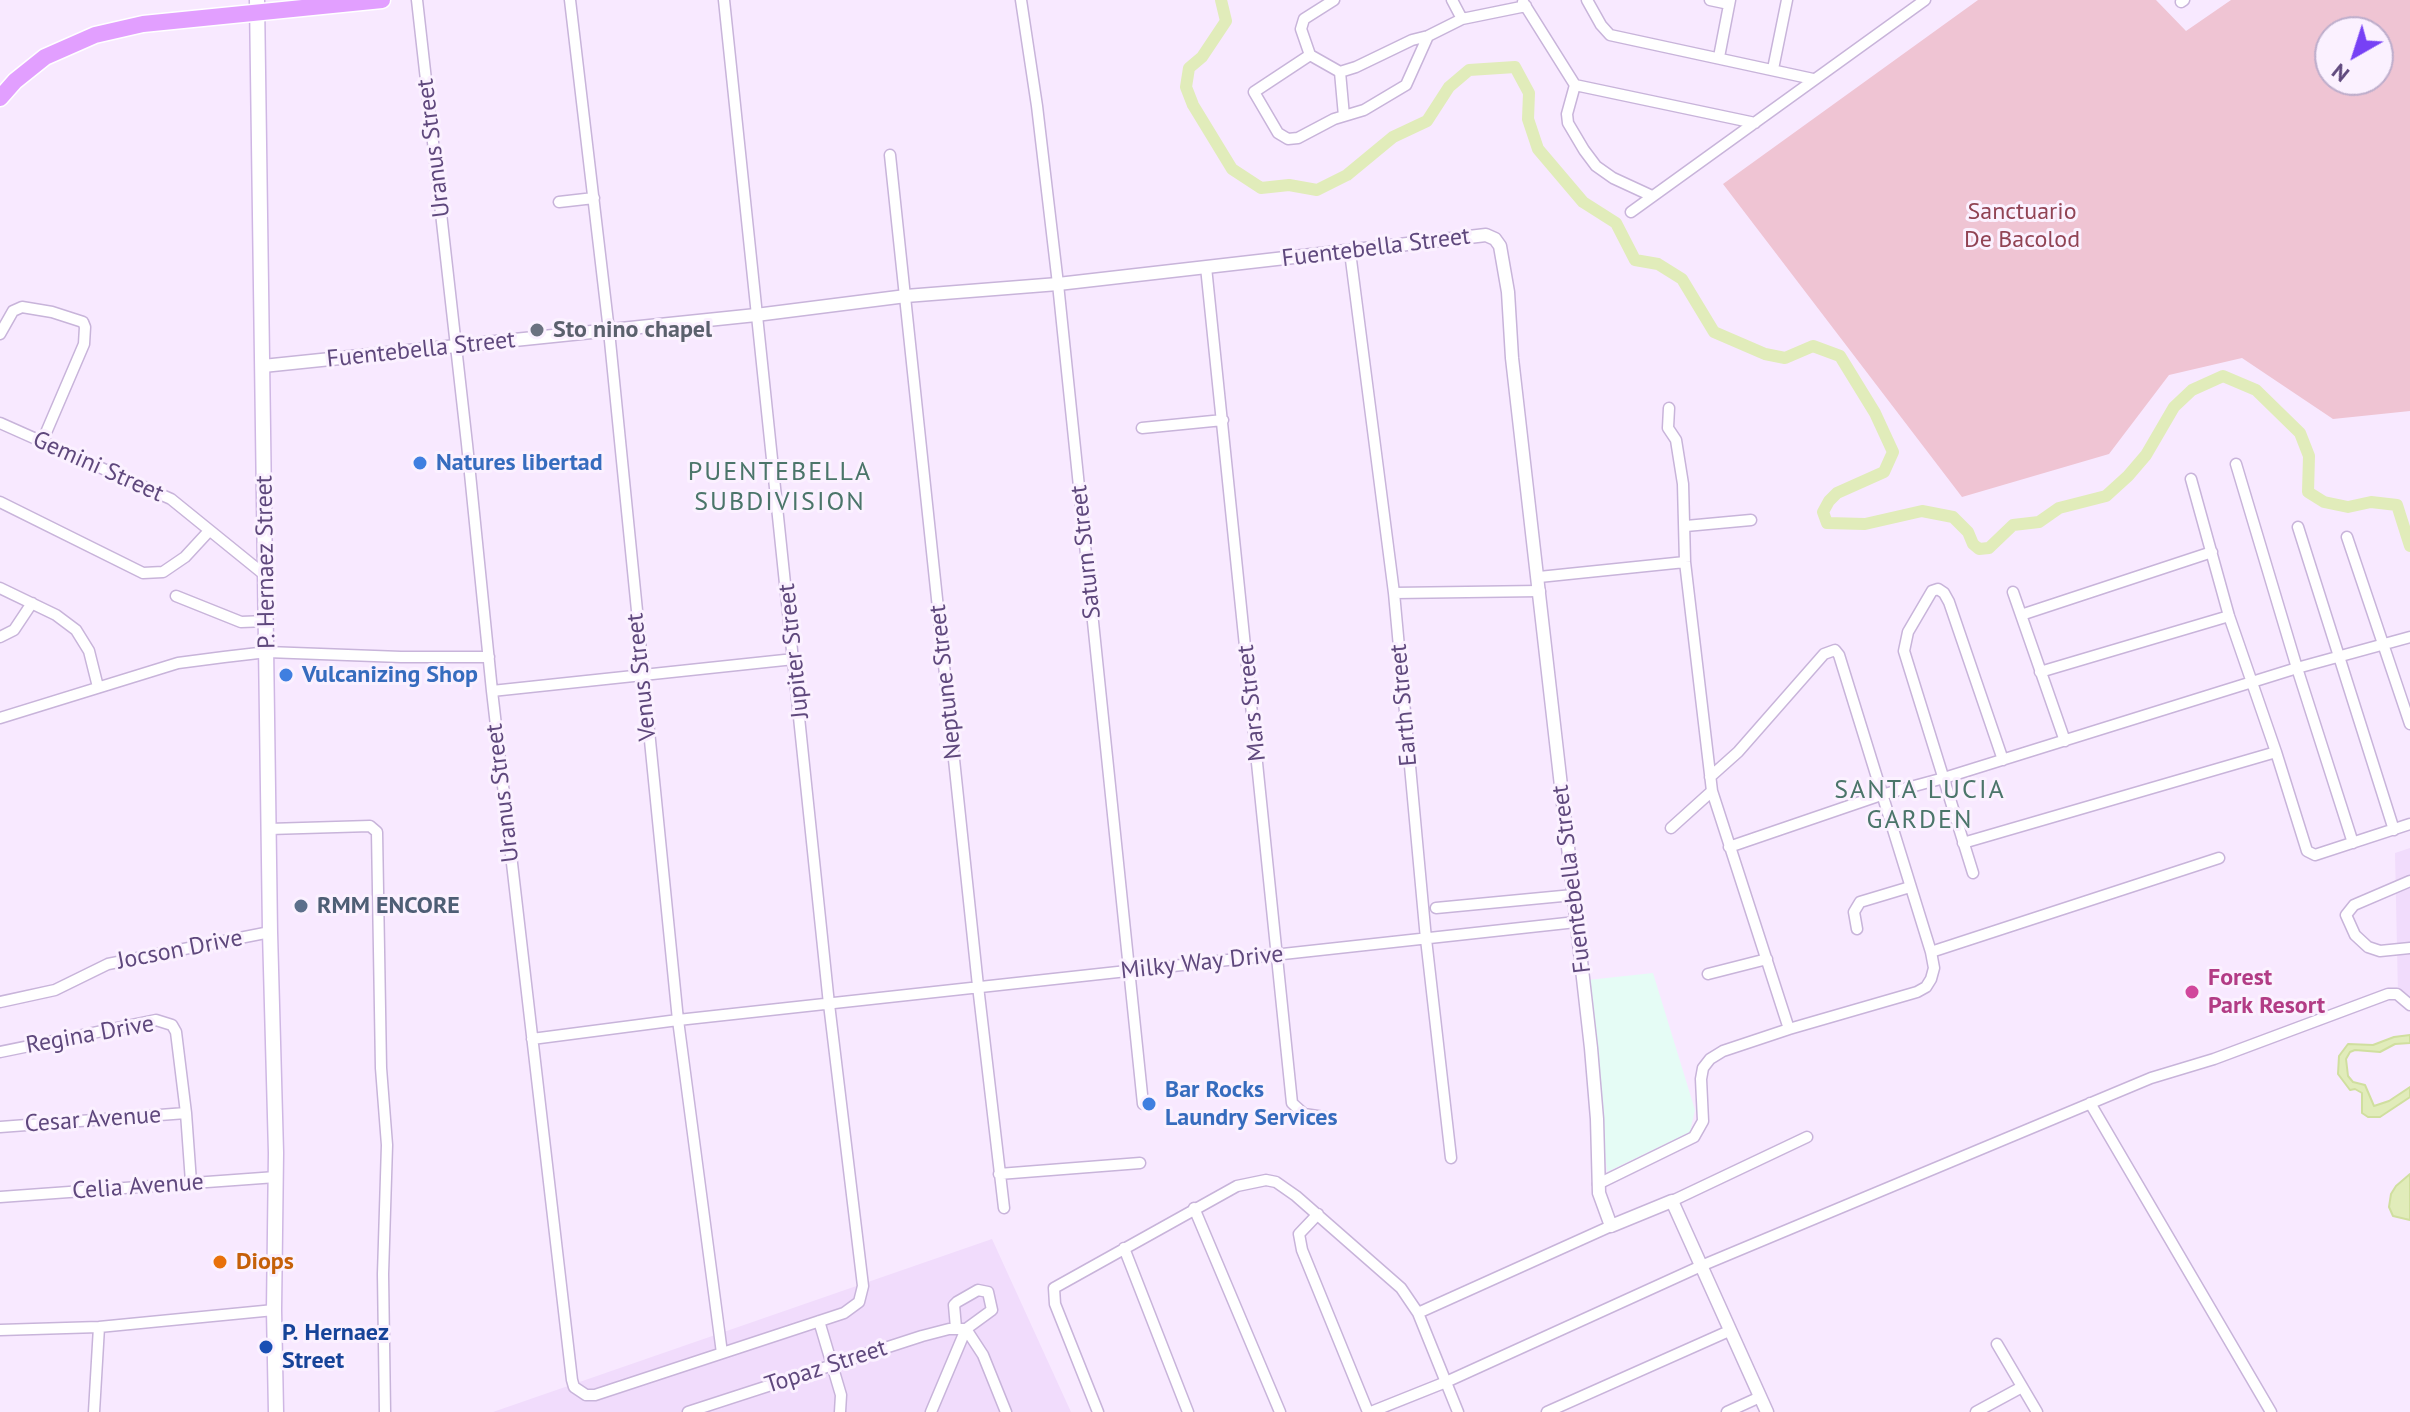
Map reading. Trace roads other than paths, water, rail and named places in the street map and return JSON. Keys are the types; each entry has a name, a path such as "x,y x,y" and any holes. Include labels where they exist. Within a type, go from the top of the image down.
{"main road":[{"path":"0,98 15,81 45,57 95,35 143,24 257,7 382,0"},
{"name":"P. Hernaez Street","path":"257,7 276,1177 276,1412"}],"street":[{"name":"Uranus Street","path":"417,0 492,691 572,1380 579,1392 595,1395 722,1353"},
{"name":"Venus Street","path":"570,0 609,331 678,1020 722,1353"},
{"name":"Jupiter Street","path":"724,0 829,1004 863,1286 859,1302 844,1313 819,1321"},
{"name":"Saturn Street","path":"1021,0 1058,284 1143,1104"},
{"path":"1334,0 1311,13 1301,24 1310,55 1340,72 1462,19 1524,3 1575,85 1755,123"},
{"path":"1452,0 1462,19"},
{"path":"1587,0 1610,35 1813,79"},
{"path":"1710,0 1730,2 1719,57"},
{"path":"1773,69 1787,0"},
{"path":"1631,212 1925,0"},
{"path":"1310,55 1256,89 1255,96 1278,133 1288,139 1298,138 1320,125 1364,110 1409,82 1428,36"},
{"path":"1340,72 1344,116"},
{"path":"1575,85 1567,114 1568,123 1584,150 1604,172 1652,196"},
{"name":"Neptune Street","path":"890,155 1004,1208"},
{"path":"559,202 594,198"},
{"name":"Fuentebella Street","path":"263,366 756,315 906,296 1058,284 1486,235 1498,241 1508,292 1512,358 1539,577 1597,1119 1598,1184 1611,1226"},
{"name":"Earth Street","path":"1350,252 1394,593 1426,939 1451,1158"},
{"name":"Mars Street","path":"1206,267 1292,1103 1304,1114 1324,1117"},
{"path":"0,334 13,311 22,307 83,322 86,331 84,344 42,442"},
{"path":"1669,408 1669,431 1678,445 1686,526 1685,562 1712,791 1789,1029"},
{"path":"1142,428 1223,420"},
{"name":"Gemini Street","path":"0,423 171,499 267,577"},
{"path":"2236,464 2353,843"},
{"path":"2191,479 2229,616 2307,851 2315,855 2410,824"},
{"path":"0,502 143,573 163,572 185,557 209,531"},
{"path":"1686,526 1751,520"},
{"path":"2298,527 2394,830"},
{"path":"2347,537 2410,724"},
{"path":"2021,615 2212,552"},
{"path":"1539,577 1685,562"},
{"path":"0,588 56,615 76,630 89,651 98,687"},
{"path":"1973,873 1904,651 1908,632 1927,595 1938,589 1949,602 2003,760"},
{"path":"1394,593 1540,591"},
{"path":"2013,592 2065,741"},
{"path":"176,596 241,622 267,621"},
{"path":"0,637 14,630 32,603"},
{"path":"2040,672 2229,616"},
{"path":"1729,847 1881,795 2297,668 2410,637"},
{"path":"1598,1184 1694,1137 1703,1121 1701,1079 1703,1068 1710,1059 1723,1051 1789,1029 1917,992 1926,987 1931,979 1934,968 1931,952 1835,650 1824,654 1738,752 1710,777"},
{"path":"0,718 178,663 267,652 489,657"},
{"path":"492,691 794,659"},
{"path":"1963,843 2276,752"},
{"path":"1671,828 1712,791"},
{"path":"269,829 370,826 377,832 381,1068 387,1145 383,1274 385,1412"},
{"path":"1931,952 2219,858"},
{"path":"2410,881 2354,905 2346,915 2355,935 2368,947 2380,951 2410,948"},
{"path":"1857,929 1854,912 1860,902 1910,887"},
{"path":"1436,908 1573,895"},
{"name":"Milky Way Drive","path":"532,1039 978,986 1576,922"},
{"name":"Jocson Drive","path":"0,1002 55,990 108,964 270,932"},
{"path":"1708,974 1767,959"},
{"path":"1318,1214 1299,1234 1302,1250 1369,1412 1446,1382 1701,1266 2151,1078 2214,1059 2388,994 2397,994 2410,1005"},
{"name":"Regina Drive","path":"0,1052 156,1020 172,1025 176,1032 186,1113"},
{"path":"2090,1103 2271,1412"},
{"path":"186,1113 191,1182"},
{"name":"Cesar Avenue","path":"0,1127 186,1113"},
{"path":"1418,1313 1672,1201 1807,1137"},
{"path":"999,1174 1140,1163"},
{"name":"Celia Avenue","path":"0,1197 276,1177"},
{"path":"1098,1412 1053,1295 1057,1284 1237,1186 1266,1180 1276,1182 1318,1214 1401,1288 1418,1313 1458,1412"},
{"path":"1672,1201 1767,1412"},
{"path":"1194,1208 1280,1412"},
{"path":"1124,1248 1188,1412"},
{"path":"0,1330 99,1327 274,1310"},
{"path":"722,1353 819,1321 841,1395 840,1412"},
{"path":"94,1412 99,1327"},
{"path":"931,1412 961,1329 983,1355 1006,1412"},
{"name":"Topaz Street","path":"688,1412 832,1364 961,1329"},
{"path":"1547,1412 1729,1331"},
{"path":"1997,1344 2037,1412"},
{"path":"1976,1412 2022,1387"},
{"path":"1727,1412 1760,1397"}],"waterway":[{"path":"1221,0 1226,21 1202,57 1189,68 1186,87 1193,105 1232,169 1261,188 1289,185 1317,190 1347,175 1393,137 1427,121 1449,87 1469,70 1515,67 1529,93 1528,119 1538,149 1583,202 1616,223 1635,260 1658,264 1682,279 1714,332 1765,354 1785,358 1813,346 1840,356 1875,413 1893,452 1884,472 1837,493 1829,501 1823,512 1827,523 1865,524 1922,511 1953,517 1968,532 1973,544 1979,549 1989,548 2013,525 2039,522 2059,508 2106,496 2146,455 2174,407 2192,390 2223,376 2256,390 2300,433 2309,456 2308,492 2324,502 2348,507 2371,502 2397,505 2410,546"}],"place":[{"name":"Sto nino chapel","path":"537,330"},
{"name":"Natures libertad","path":"420,463"},
{"name":"Vulcanizing Shop","path":"286,675"},
{"name":"RMM ENCORE","path":"301,906"},
{"name":"Forest Park Resort","path":"2192,992"},
{"name":"Bar Rocks Laundry Services","path":"1149,1104"},
{"name":"Diops","path":"220,1262"},
{"name":"P. Hernaez Street","path":"266,1347"}],"district":[{"name":"PUENTEBELLA SUBDIVISION","path":"780,488"},
{"name":"SANTA LUCIA GARDEN","path":"1920,806"}],"park label":[{"name":"Sanctuario De Bacolod","path":"2022,226"}]}
